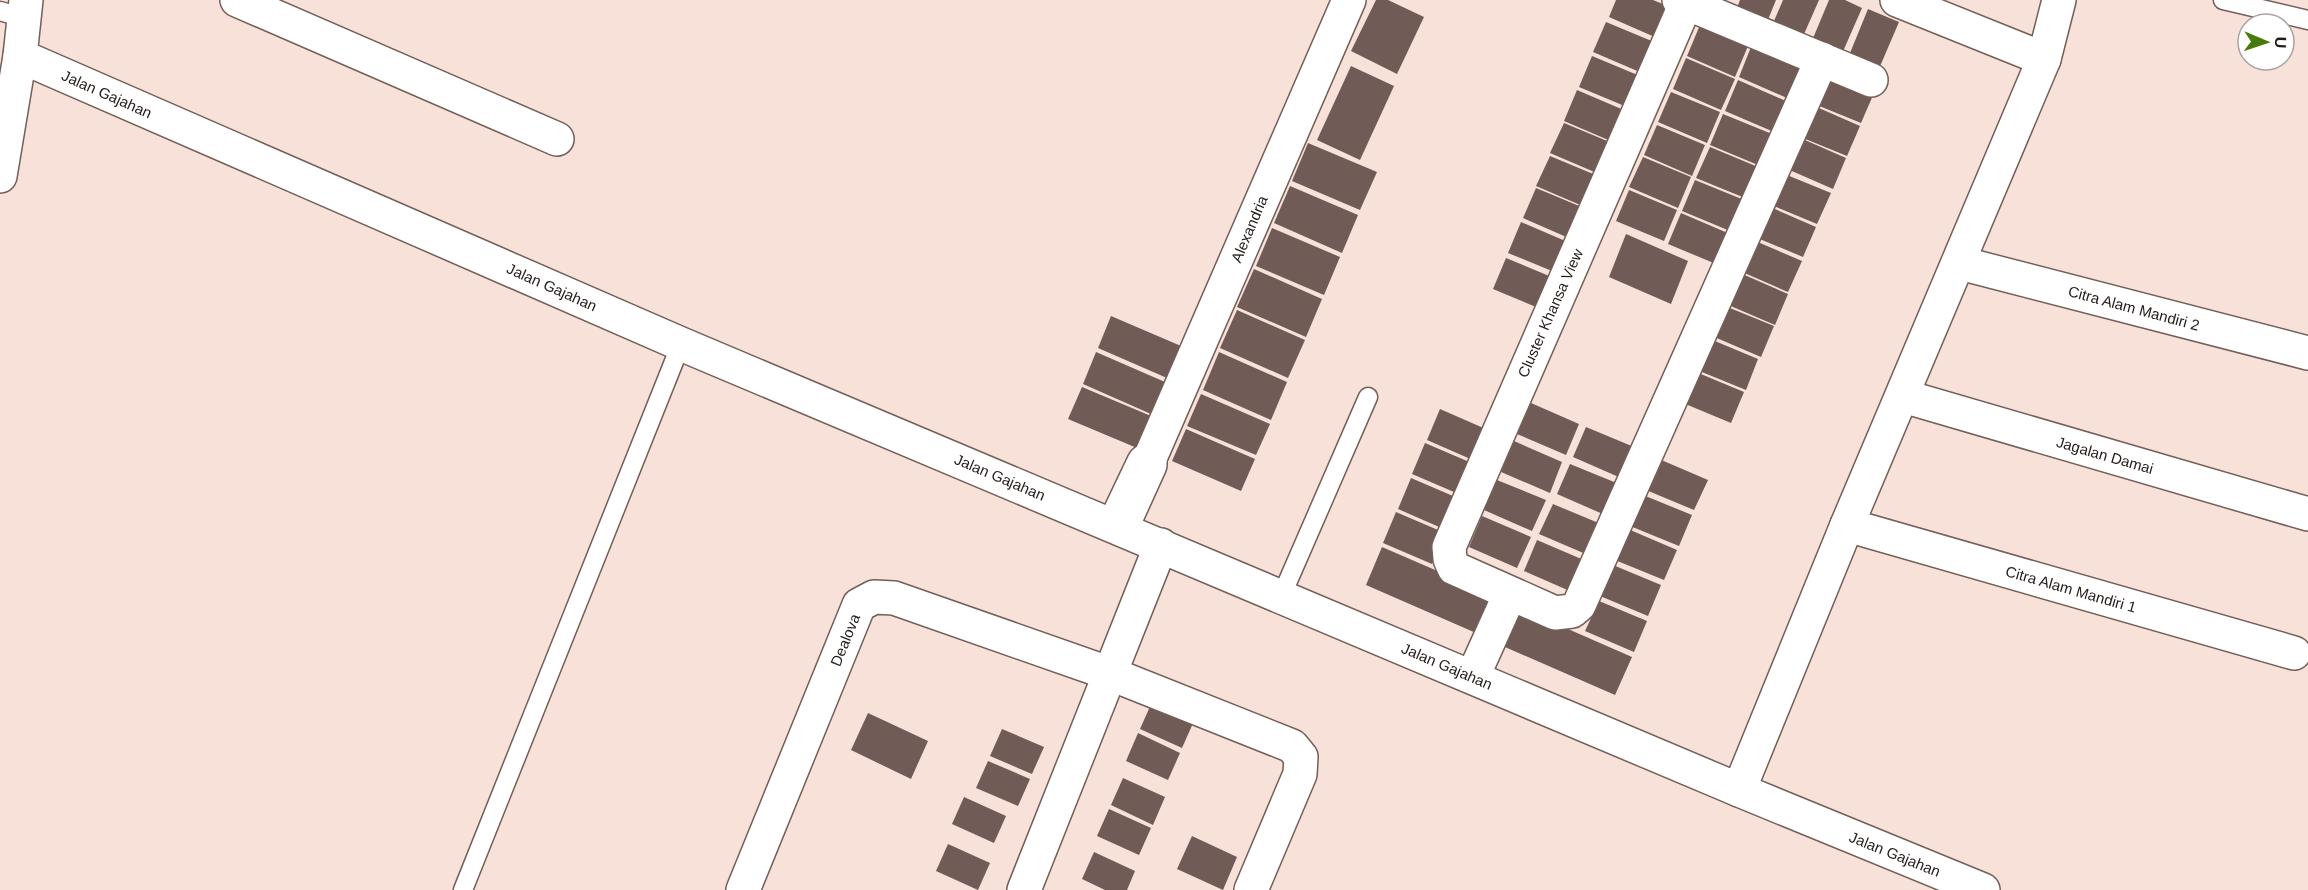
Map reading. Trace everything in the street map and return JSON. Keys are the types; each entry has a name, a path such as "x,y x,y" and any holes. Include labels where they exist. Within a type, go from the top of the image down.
{"street":[{"path":"237,0 557,139"},
{"name":"Alexandria","path":"1118,527 1150,465 1150,458 1349,0"},
{"path":"1897,0 2044,59"},
{"path":"1739,790 1847,525 1960,263 2044,59 2059,0"},
{"name":"Cluster Khansa View","path":"1822,59 1579,605 1572,611 1563,614 1555,613 1454,568 1450,559 1449,547 1682,2 1822,59 1871,80"},
{"path":"0,176 20,56 16,10"},
{"name":"Jalan Gajahan","path":"20,56 681,344 1739,790 1983,890"},
{"name":"Citra Alam Mandiri 2","path":"1960,263 2308,354"},
{"name":"Jagalan Damai","path":"1903,396 2308,514"},
{"name":"Citra Alam Mandiri 1","path":"1847,525 2294,653"},
{"path":"1024,890 1161,545"},
{"path":"1473,676 1510,594"},
{"name":"Dealova","path":"743,890 859,605 874,597 894,598 1111,674 1292,746 1301,757 1300,774 1251,890"}],"lane":[{"path":"2223,0 2308,20"},
{"path":"463,890 681,344"},
{"path":"1281,597 1368,397"}],"building":[{"path":"1376,0 1388,0 1424,17 1397,74 1351,51"},
{"path":"1616,0 1653,0 1670,7 1657,38 1609,17"},
{"path":"1740,0 1776,0 1765,27 1735,13"},
{"path":"1783,0 1819,0 1801,41 1771,28"},
{"path":"1829,0 1845,0 1862,8 1841,56 1811,43"},
{"path":"1868,9 1899,22 1878,71 1848,58"},
{"path":"1606,22 1654,42 1642,73 1593,52"},
{"path":"1700,25 1748,46 1735,77 1687,56"},
{"path":"1751,47 1800,67 1787,98 1739,77"},
{"path":"1592,56 1640,76 1627,107 1579,87"},
{"path":"1686,58 1735,79 1721,110 1673,89"},
{"path":"1351,66 1394,86 1360,160 1317,140"},
{"path":"1826,72 1874,93 1861,123 1812,103"},
{"path":"1738,80 1786,101 1774,132 1725,111"},
{"path":"1577,90 1626,111 1613,142 1564,121"},
{"path":"1671,92 1720,112 1707,143 1658,122"},
{"path":"1812,105 1860,126 1847,156 1798,136"},
{"path":"1723,114 1772,134 1758,165 1710,145"},
{"path":"1564,123 1612,143 1599,174 1550,153"},
{"path":"1657,125 1705,145 1692,176 1644,155"},
{"path":"1798,137 1846,158 1833,189 1785,168"},
{"path":"1308,143 1377,172 1360,210 1292,181"},
{"path":"1710,147 1758,167 1745,198 1696,178"},
{"path":"1550,156 1598,176 1585,207 1536,186"},
{"path":"1643,157 1691,177 1678,208 1629,187"},
{"path":"1782,173 1831,193 1817,224 1769,204"},
{"path":"1695,180 1744,200 1730,231 1682,211"},
{"path":"1290,186 1358,215 1342,253 1274,223"},
{"path":"1536,188 1584,208 1571,239 1523,218"},
{"path":"1629,190 1677,210 1664,241 1616,221"},
{"path":"1768,206 1816,227 1803,257 1755,237"},
{"path":"1681,213 1730,234 1716,264 1668,244"},
{"path":"1521,222 1570,243 1557,273 1508,253"},
{"path":"1272,228 1340,257 1324,295 1256,266"},
{"path":"1626,234 1688,261 1671,304 1609,277"},
{"path":"1753,240 1802,261 1788,292 1740,271"},
{"path":"1506,258 1554,278 1541,309 1493,289"},
{"path":"1254,269 1322,299 1306,337 1237,307"},
{"path":"1740,273 1788,294 1775,325 1726,304"},
{"path":"1725,306 1774,326 1761,357 1712,336"},
{"path":"1237,310 1305,340 1288,378 1220,348"},
{"path":"1111,316 1181,346 1167,378 1098,348"},
{"path":"1710,339 1758,359 1746,390 1697,370"},
{"path":"1096,352 1165,382 1151,414 1083,384"},
{"path":"1219,352 1287,382 1271,420 1203,390"},
{"path":"1696,372 1744,392 1731,423 1683,403"},
{"path":"1082,387 1151,416 1137,448 1068,419"},
{"path":"1201,394 1270,424 1256,455 1187,426"},
{"path":"1531,403 1579,424 1566,455 1517,434"},
{"path":"1440,409 1488,430 1475,461 1427,440"},
{"path":"1586,427 1634,447 1621,478 1573,457"},
{"path":"1186,429 1255,459 1241,491 1172,461"},
{"path":"1514,441 1562,462 1550,493 1501,472"},
{"path":"1425,443 1474,464 1461,495 1412,474"},
{"path":"1659,459 1708,480 1694,510 1646,490"},
{"path":"1570,464 1619,484 1605,515 1557,494"},
{"path":"1411,478 1460,499 1446,530 1398,509"},
{"path":"1497,480 1546,500 1532,531 1484,510"},
{"path":"1643,495 1692,515 1679,546 1630,526"},
{"path":"1553,504 1601,524 1588,555 1539,534"},
{"path":"1396,512 1445,533 1432,564 1383,543"},
{"path":"1482,516 1531,537 1517,568 1469,547"},
{"path":"1628,529 1677,550 1664,580 1615,560"},
{"path":"1537,540 1586,561 1572,592 1524,571"},
{"path":"1382,547 1493,595 1476,633 1366,585"},
{"path":"1613,565 1661,585 1648,616 1600,596"},
{"path":"1599,601 1647,621 1634,652 1585,631"},
{"path":"1522,609 1632,657 1615,695 1505,647"},
{"path":"1152,702 1194,721 1182,748 1140,729"},
{"path":"868,713 928,741 911,779 851,750"},
{"path":"1002,729 1044,747 1032,774 990,756"},
{"path":"1138,733 1180,753 1168,780 1126,761"},
{"path":"988,761 1030,779 1018,806 976,788"},
{"path":"1123,778 1165,797 1153,825 1111,805"},
{"path":"964,797 1006,816 994,843 952,824"},
{"path":"1109,809 1151,828 1139,855 1097,836"},
{"path":"1192,836 1237,857 1223,890 1177,869"},
{"path":"948,844 990,863 978,890 936,871"},
{"path":"1094,852 1135,871 1127,890 1105,890 1082,879"}]}
